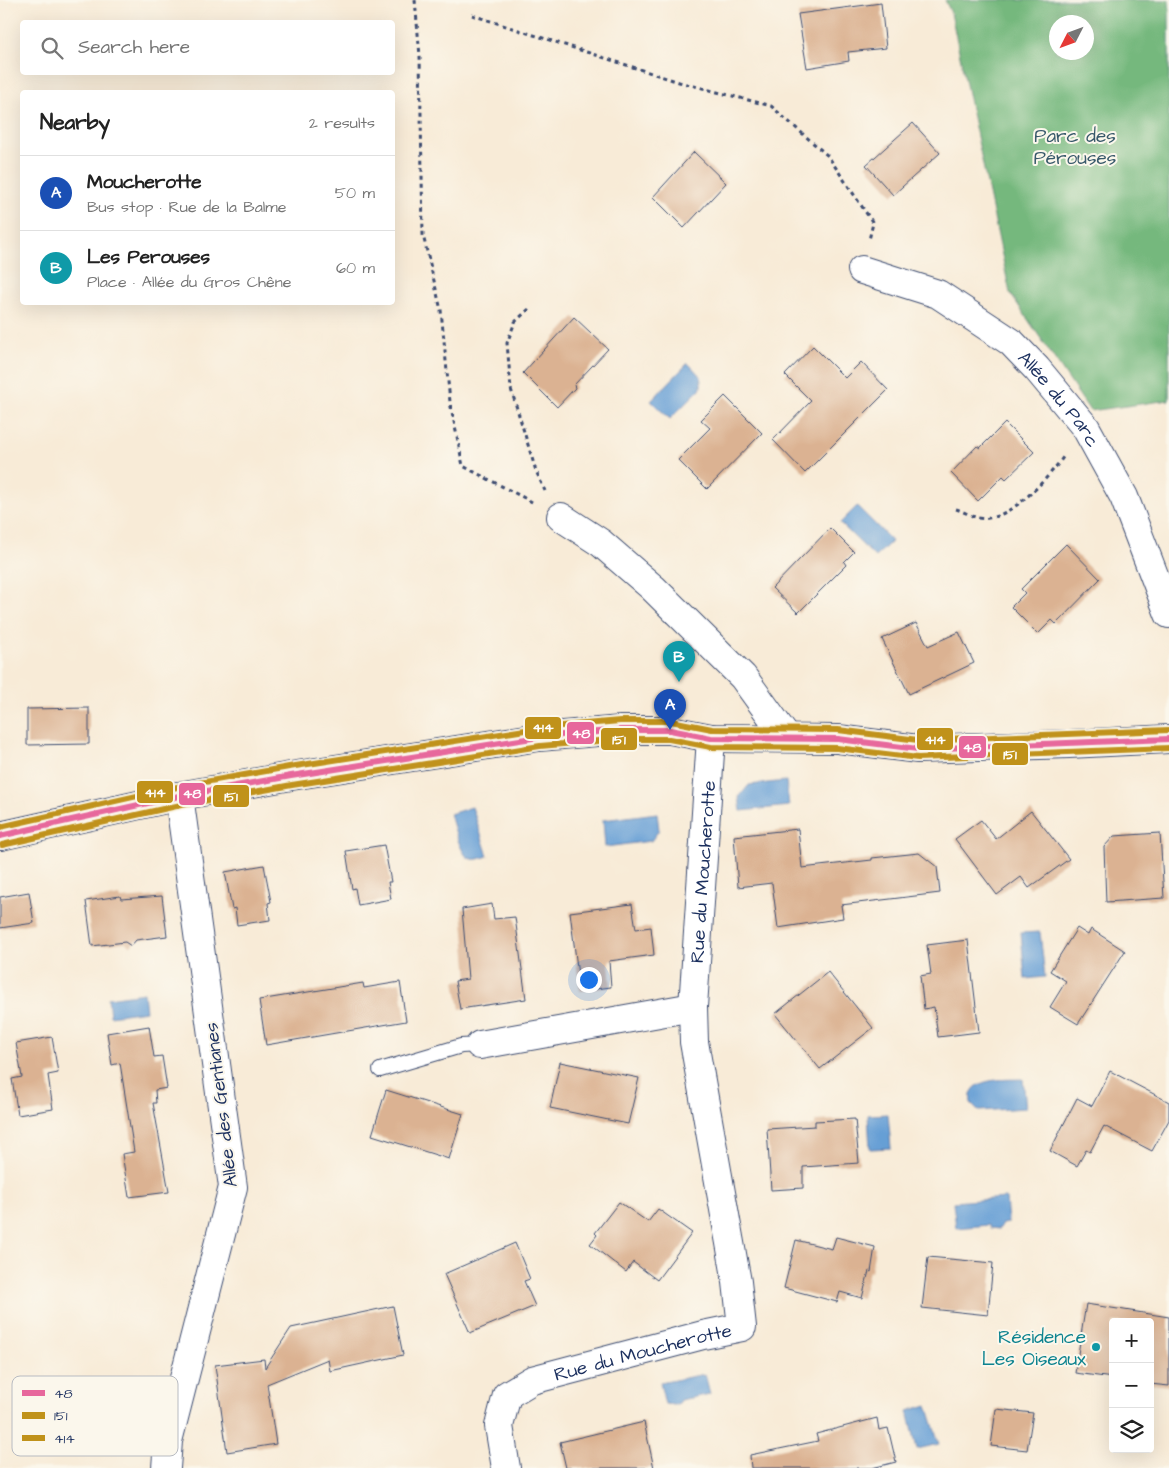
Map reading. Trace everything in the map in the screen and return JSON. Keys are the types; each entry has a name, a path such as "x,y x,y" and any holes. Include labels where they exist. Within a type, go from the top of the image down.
{"street":[{"name":"Allée du Parc","path":"862,270 938,294 1011,342 1037,369 1086,428 1124,497 1169,614"},
{"path":"561,517 601,543 652,588 743,677 788,738"},
{"path":"0,836 179,796 539,737 621,730 670,730 710,738 838,739 918,748 1060,745 1169,739"},
{"name":"Rue du Moucherotte","path":"506,1468 499,1426 508,1395 532,1380 742,1326 737,1282 694,1042 693,1007 697,916 710,738"},
{"name":"Allée des Gentianes","path":"178,1402 233,1187 179,796"},
{"path":"480,1045 693,1007"}],"lane":[{"path":"380,1070 461,1046 480,1045"}],"path":[{"path":"416,0 420,56 423,234 441,310 450,402 463,466 561,517"},
{"path":"472,15 679,82 771,106 828,156 873,223 862,270"},
{"path":"529,309 515,322 507,343 511,389 536,471 548,498 561,517"},
{"path":"956,508 978,518 997,516 1021,503 1054,470 1086,428"}],"green space":[{"name":"Parc des Pérouses","path":"945,0 1169,0 1169,400 1090,411 1010,293 951,13"}],"water":[{"path":"688,363 701,377 701,388 670,419 651,401"},
{"path":"857,506 892,541 875,557 840,523"},
{"path":"786,781 789,806 741,811 739,797 749,785"},
{"path":"472,807 488,856 476,859 469,858 463,851 450,814"},
{"path":"657,813 659,830 651,841 605,847 603,820"},
{"path":"1040,932 1045,977 1025,979 1021,933"},
{"path":"144,993 146,1011 110,1016 108,998"},
{"path":"1023,1079 1026,1108 979,1111 971,1103 971,1094 981,1084 989,1081"},
{"path":"888,1114 891,1148 870,1149 868,1115"},
{"path":"1006,1198 1008,1223 1002,1224 999,1229 990,1228 988,1225 956,1228 953,1202"},
{"path":"705,1374 710,1394 680,1400 677,1405 665,1404 660,1383"},
{"path":"927,1405 939,1444 917,1449 908,1411"}],"building":[{"path":"881,3 886,48 848,52 849,61 807,68 798,14"},
{"path":"913,123 940,153 893,195 866,165"},
{"path":"694,152 726,183 684,228 653,197"},
{"path":"574,317 608,349 574,385 575,388 557,407 523,373"},
{"path":"813,346 845,378 861,362 888,390 805,473 773,440 811,401 785,375"},
{"path":"725,396 762,433 707,489 678,460 710,428 701,420"},
{"path":"1005,423 1034,452 1006,479 1003,476 978,501 951,473 977,446 980,448"},
{"path":"830,528 854,552 844,562 846,565 798,613 772,588"},
{"path":"1066,544 1100,579 1056,624 1052,620 1038,634 1011,607 1025,593 1021,589"},
{"path":"916,623 928,646 959,632 974,663 909,694 882,639"},
{"path":"89,708 89,744 27,745 27,709"},
{"path":"1031,811 1069,859 1029,888 1021,877 997,895 955,839 981,820 996,839"},
{"path":"798,829 802,868 919,853 937,867 940,893 841,905 843,918 778,928 772,883 738,887 734,836"},
{"path":"1160,833 1164,898 1106,902 1104,847 1114,836"},
{"path":"384,845 391,882 388,882 391,899 358,905 355,888 352,889 346,851"},
{"path":"264,865 271,902 268,903 270,920 237,925 235,908 232,909 225,872"},
{"path":"29,892 34,923 0,928 0,897"},
{"path":"120,896 121,899 162,896 167,936 136,940 131,946 125,942 92,946 86,901"},
{"path":"492,904 494,919 515,917 526,999 460,1009 455,981 468,979 462,909"},
{"path":"632,904 636,929 651,927 654,955 609,961 611,987 580,991 570,912"},
{"path":"1077,928 1088,935 1091,929 1125,951 1078,1024 1050,1007 1066,981 1050,971"},
{"path":"968,940 979,1032 938,1037 934,1007 924,1009 920,976 931,974 927,945"},
{"path":"828,972 873,1028 820,1069 775,1014"},
{"path":"400,982 406,1021 266,1045 259,1000 363,983 364,988"},
{"path":"149,1026 154,1057 162,1056 167,1088 155,1090 156,1103 153,1103 169,1192 129,1197 122,1154 134,1152 120,1063 112,1065 107,1033"},
{"path":"52,1037 58,1073 48,1075 53,1109 18,1115 12,1079 22,1077 16,1043"},
{"path":"560,1062 639,1078 628,1124 550,1108"},
{"path":"1110,1071 1169,1102 1169,1120 1152,1151 1104,1126 1090,1152 1086,1150 1077,1166 1050,1151 1077,1098 1092,1106"},
{"path":"386,1090 463,1114 449,1159 372,1135"},
{"path":"855,1119 859,1163 803,1167 803,1188 771,1190 767,1129 815,1126 815,1121"},
{"path":"619,1202 648,1222 658,1209 692,1233 657,1280 633,1262 626,1272 590,1244 597,1235 595,1233"},
{"path":"836,1237 875,1247 871,1272 869,1271 862,1298 840,1292 837,1302 784,1288 796,1240 832,1249"},
{"path":"515,1243 530,1279 524,1281 535,1306 470,1333 444,1274"},
{"path":"928,1257 993,1263 988,1315 922,1308"},
{"name":"Résidence Les Oiseaux","path":"1086,1304 1169,1317 1169,1386 1154,1384 1154,1318 1109,1318 1109,1377 1075,1373"},
{"path":"393,1306 403,1355 330,1371 328,1359 267,1384 276,1444 227,1452 215,1365 264,1359 265,1368 291,1328"},
{"path":"996,1409 1033,1413 1027,1450 991,1446"},
{"path":"877,1418 879,1430 888,1428 896,1462 872,1468 751,1468 750,1455 818,1441 816,1434"},
{"path":"644,1422 654,1468 566,1468 560,1442"}],"transit line":[{"name":"414","path":"0,827 177,787 289,767 538,728 620,721 671,721 712,729 838,730 918,740 1169,730"},
{"name":"48","path":"0,836 179,796 291,776 539,737 621,730 670,730 711,738 838,739 918,749 1169,739"},
{"name":"151","path":"2,845 181,805 292,785 540,746 621,739 669,739 711,747 837,748 918,758 1169,748"}],"place":[{"name":"Les Perouses","path":"679,682"},
{"name":"Moucherotte","path":"670,730"},
{"name":"Résidence Les Oiseaux","path":"1096,1347"}]}
